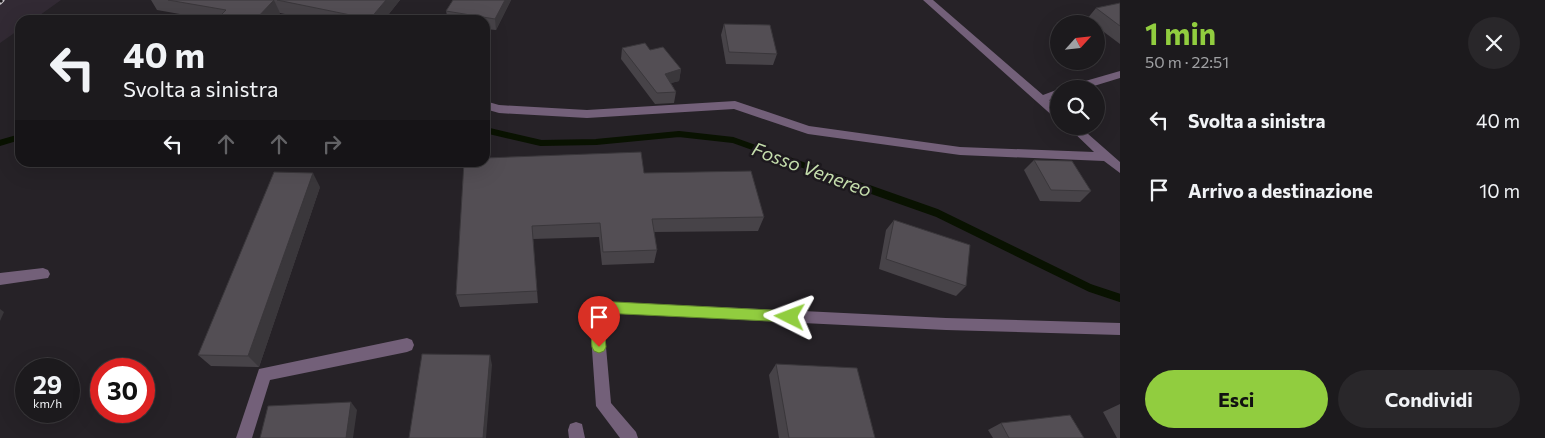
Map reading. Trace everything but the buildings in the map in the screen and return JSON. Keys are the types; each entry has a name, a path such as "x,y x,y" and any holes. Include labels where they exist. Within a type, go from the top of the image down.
{"street":[{"path":"928,0 1050,107"},
{"path":"1101,80 1120,74"},
{"path":"1041,99 1050,96"},
{"path":"490,106 500,109 587,114 735,105 808,130 960,151 1106,156"},
{"path":"1082,135 1120,169"},
{"path":"0,280 43,274"},
{"path":"630,438 604,406 596,307 936,324 1120,329"},
{"path":"244,438 264,374 407,345"}],"shaded area":[{"path":"0,0 61,0 40,15 15,15 15,32 0,43"}],"waterway":[{"name":"Fosso Venereo","path":"490,131 541,143 596,142 679,134 733,140 873,190"},
{"name":"Fosso Venereo","path":"0,143 15,138"},
{"name":"Fosso Venereo","path":"869,189 937,213 1090,288 1120,298"}],"route":[{"path":"599,347 596,307 790,317"}]}
